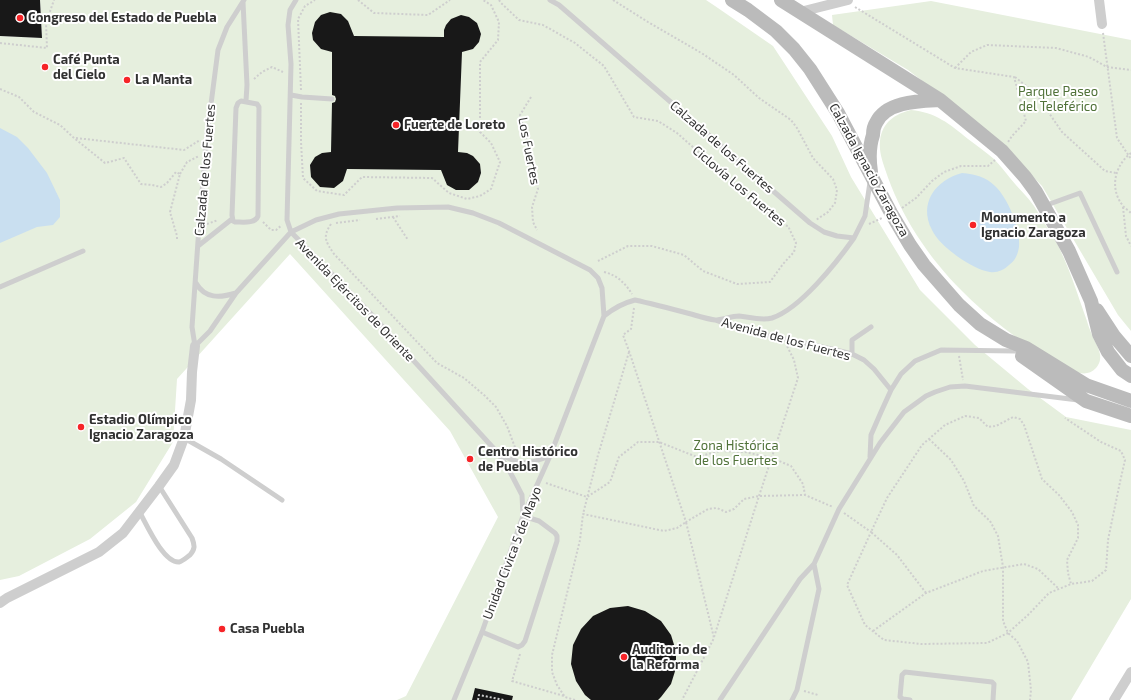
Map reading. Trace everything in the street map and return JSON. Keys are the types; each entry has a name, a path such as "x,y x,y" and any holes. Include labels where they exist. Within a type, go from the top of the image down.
{"main road":[{"name":"Calzada Ignacio Zaragoza","path":"732,0 776,31 810,69 838,114 871,177 910,245 924,265 959,305 980,324 1021,350 1086,401 1131,416"},
{"path":"781,0 940,100 1002,151 1025,176 1036,192 1069,251 1091,301 1114,336 1131,356"},
{"path":"871,177 869,158 871,141 876,122 885,111 917,101 940,100"},
{"path":"1091,301 1099,334 1108,352 1126,373"},
{"name":"Calzada Ignacio Zaragoza","path":"1021,350 1086,385 1131,400"}],"street":[{"path":"800,12 846,0"},
{"path":"1099,0 1102,24"},
{"name":"Calzada de los Fuertes","path":"0,603 6,598 99,552 122,533 159,486 174,465 184,438 191,400 195,346"},
{"path":"1114,700 1131,672"}],"lane":[{"path":"243,0 247,85 246,101"},
{"name":"Calzada de los Fuertes","path":"195,346 192,327 195,282 208,135 218,50 227,27 243,0"},
{"name":"Avenida Ejércitos de Oriente","path":"296,0 290,10 288,25 291,64 291,95 287,220 291,232 372,315 497,452 508,468 522,495 523,516"},
{"name":"Calzada de los Fuertes","path":"550,0 559,5 810,223 824,232 837,236 854,238"},
{"path":"291,95 332,99"},
{"path":"198,246 232,219 236,108 238,103 241,101 246,101 257,104 259,108 258,216 254,222 235,222 232,219"},
{"path":"854,238 866,216 871,177"},
{"path":"1044,206 1080,193 1117,272"},
{"path":"195,346 210,331 236,293 291,232 316,220 339,214 397,208 448,207 473,213 499,223 590,270"},
{"name":"Avenida de los Fuertes","path":"715,320 737,316 766,319 773,318 784,312 799,302 832,268 854,238"},
{"path":"0,287 84,251"},
{"name":"Unidad Civica 5 de Mayo","path":"454,700 482,632 523,516 550,456 604,316 602,288 598,278 590,270"},
{"path":"195,282 199,288 211,296 220,297 236,293"},
{"path":"604,316 624,302 635,300"},
{"name":"Avenida de los Fuertes","path":"635,300 715,320 744,330 852,354 864,360 874,369 891,390"},
{"path":"852,354 852,340 871,327"},
{"path":"870,459 871,435 891,390 901,374 915,361 941,350 1021,350"},
{"path":"720,700 800,579 814,564 838,509 880,443 904,412 926,396 935,392 950,387 965,386 1086,401"},
{"path":"184,438 221,459 282,500"},
{"name":"Avenida Ejércitos de Oriente","path":"497,452 515,461 524,463 532,463 550,456"},
{"path":"139,511 162,552 171,560 179,562 186,559 194,551 195,546 192,538 159,486"},
{"path":"482,632 518,647 525,641 557,542 557,536 539,521 523,516"},
{"path":"792,700 798,690 819,589 814,564"},
{"path":"910,700 900,697 902,675 905,672 992,682 994,684 993,700"}],"path":[{"path":"0,43 47,48 46,23 54,0"},
{"path":"315,0 305,6 298,19 304,97 301,142 303,178 317,191 344,195 362,177 432,178 449,193 467,199 480,196 490,189 500,162 491,143 480,132 480,62 498,40 499,22 491,5 483,0"},
{"path":"358,0 374,13 428,15 450,0"},
{"name":"Ciclovía Los Fuertes","path":"499,0 501,4 519,20 543,25 575,42 604,66 634,117 658,121 677,133 780,224 788,226 796,243 794,252 770,282 737,284 703,271 684,255 652,246 628,246 598,261"},
{"path":"613,0 708,57 734,75 759,98 791,120 813,158 833,179 837,190 835,204 828,212 810,223"},
{"path":"846,0 955,68 1014,77 1036,94 1062,132 1105,171 1116,173"},
{"path":"1102,24 1117,138 1131,159"},
{"path":"955,68 971,52 987,45 1056,48 1089,57 1107,67 1131,70"},
{"path":"247,85 262,72 272,68 284,72 290,78"},
{"path":"866,216 869,224 901,208 916,198 932,181 944,172 961,166 988,166 995,160 1012,136 1026,121 1014,77"},
{"path":"0,89 19,97 34,112 60,125 105,163 124,158 141,184 161,187 168,183 176,172 180,174"},
{"name":"Los Fuertes","path":"531,97 520,115 538,189 532,207 533,222 537,230"},
{"path":"74,138 184,150 208,135"},
{"path":"177,241 170,212 180,174 187,162 207,153"},
{"path":"1131,153 1121,162 1116,173 1115,185 1117,196 1123,207 1126,236 1131,246"},
{"path":"1123,207 1131,213"},
{"path":"258,216 271,230 276,230"},
{"path":"393,218 408,240"},
{"path":"330,224 326,231 326,242 334,254 437,363 464,378 496,407 507,426 516,450 528,454 550,456"},
{"path":"590,270 612,274 626,284 635,300 631,329 623,335 686,522 714,638"},
{"path":"682,700 714,638 798,378 794,360 784,339"},
{"path":"958,349 965,386"},
{"path":"565,697 557,686 552,672 552,655 580,540 587,496 629,351"},
{"path":"1065,418 1101,442 1122,451 1125,460 1108,540 1106,570 1092,581 1071,584 1049,593 1008,633 987,642 921,644 884,640 865,625 847,585 886,498 922,445 945,425 965,416 979,418 988,427 996,426 1013,417 1020,419 1024,425 1042,480 1059,495 1072,512 1078,525 1078,538 1067,560 1071,584"},
{"path":"929,439 951,460 964,481 974,506 990,522 998,536 1003,567 1003,621 1008,633 1017,641 1028,662 1031,690 1030,700"},
{"path":"539,481 587,496 610,482 620,457 638,442 659,442 697,457 720,451 745,452 772,458 792,466 803,484 805,495"},
{"path":"583,514 664,531 677,528 708,509 717,508 726,512 734,509 744,499 759,496 805,495 838,509 871,532 897,555 926,593"},
{"path":"874,632 926,593 983,571 1024,564 1038,569 1059,589"},
{"path":"522,645 512,681 575,700"},
{"path":"798,690 818,694"},
{"path":"478,700 479,695 504,700"}],"green space":[{"name":"Zona Histórica de los Fuertes","path":"40,0 706,0 715,6 773,46 832,136 851,177 920,290 975,345 1028,389 1066,417 1131,430 1131,599 1071,700 397,700 406,696 498,517 450,431 290,254 177,379 173,442 136,502 90,539 19,576 0,580 0,36 42,38"},
{"name":"Parque Paseo del Teleférico","path":"931,1 1131,40 1131,331 1118,315 1042,186 988,131 908,70 833,25 832,15"},
{"path":"911,110 928,113 955,128 994,159 1034,206 1055,240 1064,259 1099,351 1099,364 1091,372 1079,373 1068,368 1039,352 993,319 950,278 916,234 891,186 880,148 881,134 886,124 900,114"}],"water":[{"path":"0,128 17,137 28,148 47,173 60,200 60,217 53,225 37,227 0,243"},
{"name":"Monumento a Ignacio Zaragoza","path":"962,173 980,176 992,183 1005,198 1013,215 1018,232 1019,250 1013,261 1000,271 990,272 983,270 957,256 936,236 928,220 928,202 937,187 944,181"}],"building":[{"name":"Congreso del Estado de Puebla","path":"0,0 40,0 42,38 0,36"},
{"name":"Fuerte de Loreto","path":"330,12 341,14 348,21 354,36 444,37 444,30 451,19 461,15 469,17 477,23 481,34 479,42 473,49 462,52 458,152 467,153 473,156 480,164 481,173 478,182 469,190 456,190 447,185 441,170 347,169 343,181 334,188 320,187 311,177 310,165 315,157 322,153 331,152 332,103 335,102 336,99 335,96 332,95 332,52 321,49 313,40 312,33 315,22 321,15"},
{"name":"Auditorio de la Reforma","path":"628,606 645,611 661,621 671,635 676,651 676,668 671,684 658,700 591,700 585,695 576,681 571,664 573,645 581,629 593,616 610,608"},
{"path":"475,688 513,696 512,700 472,700"}],"place":[{"name":"Congreso del Estado de Puebla","path":"20,18"},
{"name":"Café Punta del Cielo","path":"45,67"},
{"name":"La Manta","path":"127,80"},
{"name":"Fuerte de Loreto","path":"396,125"},
{"name":"Monumento a Ignacio Zaragoza","path":"973,225"},
{"name":"Estadio Olímpico Ignacio Zaragoza","path":"81,427"},
{"name":"Centro Histórico de Puebla","path":"470,459"},
{"name":"Casa Puebla","path":"222,629"},
{"name":"Auditorio de la Reforma","path":"624,657"}]}
